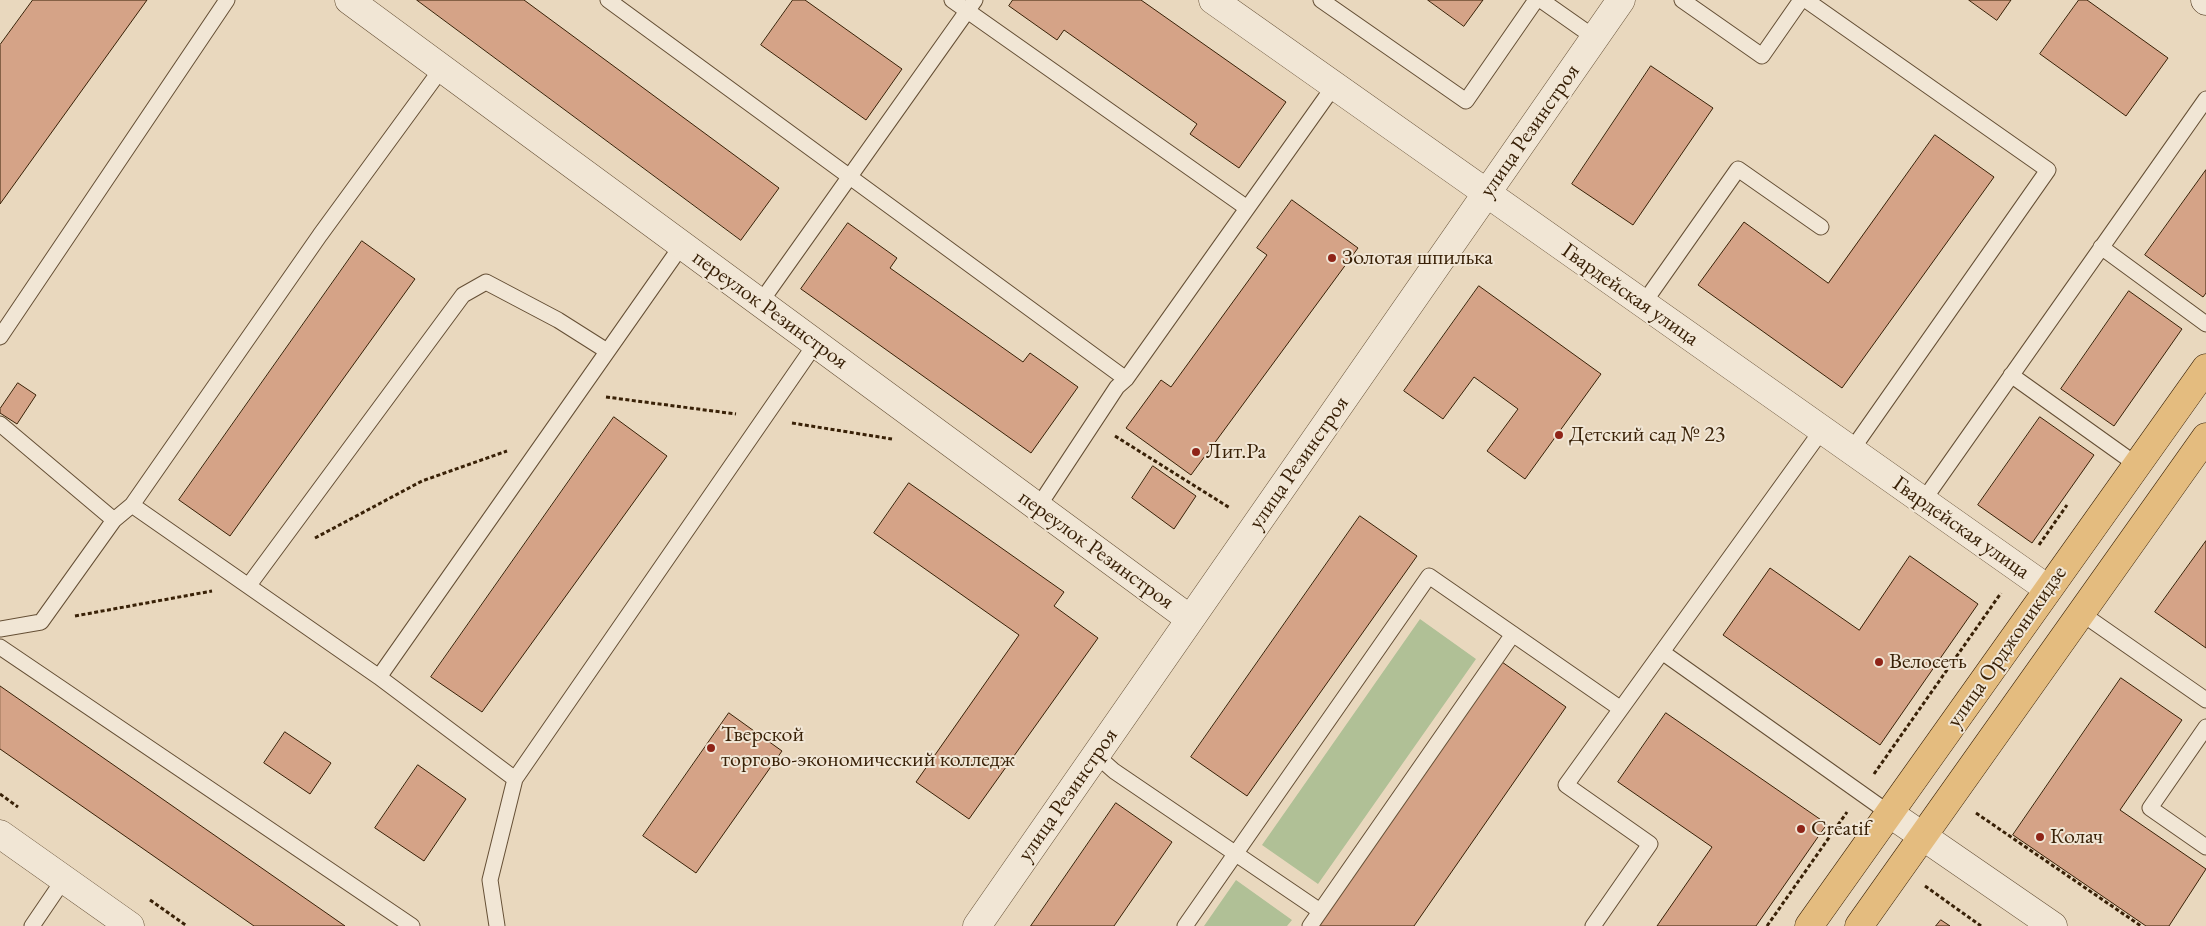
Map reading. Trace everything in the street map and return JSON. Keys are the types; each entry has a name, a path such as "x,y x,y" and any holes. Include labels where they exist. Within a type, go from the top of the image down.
{"main road":[{"name":"улица Орджоникидзе","path":"1809,926 2206,368"},
{"name":"улица Орджоникидзе","path":"1858,926 2206,438"}],"street":[{"name":"переулок Резинстроя","path":"350,0 1190,619"},
{"name":"Гвардейская улица","path":"1213,0 2048,590"},
{"name":"улица Резинстроя","path":"977,926 1621,0"},
{"path":"1889,813 2053,926"},
{"path":"0,834 130,926"}],"lane":[{"path":"0,337 227,0"},
{"path":"608,0 1126,379"},
{"path":"952,0 971,5 1247,208"},
{"path":"1321,0 1466,101 1536,0"},
{"path":"1541,0 1595,38"},
{"path":"1682,0 1762,56 1801,0"},
{"path":"1806,0 2048,170 1851,451"},
{"path":"760,303 971,5"},
{"path":"0,629 41,622 114,520 132,505 320,235 442,68"},
{"path":"1038,507 1117,388 1126,379 1334,86"},
{"path":"1922,501 2206,99"},
{"path":"1643,304 1738,169 1821,227"},
{"path":"379,677 682,245"},
{"path":"2101,247 2206,324"},
{"path":"249,584 463,295 486,282 558,320 607,352"},
{"path":"497,926 490,880 515,779 816,343"},
{"path":"2011,376 2137,465"},
{"path":"0,424 114,520"},
{"path":"1593,926 1650,844 1566,785 1822,430"},
{"path":"132,505 249,584 379,677 515,779"},
{"path":"1185,926 1429,576 1621,709"},
{"path":"2081,614 2206,700"},
{"path":"1310,926 1513,634"},
{"path":"0,647 412,926"},
{"path":"1662,652 1889,813"},
{"path":"2206,727 2150,808 2206,848"},
{"path":"1096,755 1114,771 1320,911"},
{"path":"32,926 64,879"}],"path":[{"path":"1094,423 1237,512"},
{"path":"1767,926 2018,569 2071,500"},
{"path":"1976,813 2141,926"},
{"path":"1925,886 1981,926"}],"green space":[{"path":"1420,619 1476,659 1318,884 1262,845"},
{"path":"1236,880 1292,920 1287,926 1204,926"}],"building":[{"path":"33,0 147,0 0,204 0,45"},
{"path":"417,0 524,0 779,188 741,240"},
{"path":"793,0 805,0 902,69 866,120 761,45"},
{"path":"1013,0 1141,0 1286,102 1239,168 1190,134 1197,124 1064,30 1057,40 1009,6"},
{"path":"1428,0 1483,0 1464,26"},
{"path":"1969,0 2011,0 1997,20"},
{"path":"2079,0 2087,0 2168,58 2126,116 2040,54"},
{"path":"1651,66 1713,108 1633,225 1572,184"},
{"path":"1935,135 1994,177 1842,388 1698,285 1744,222 1828,283"},
{"path":"2206,170 2206,293 2203,297 2145,255"},
{"path":"1292,200 1358,248 1191,475 1126,428 1161,380 1171,387 1267,255 1257,248"},
{"path":"848,223 897,258 890,268 1023,362 1030,353 1078,387 1031,453 801,289"},
{"path":"362,241 415,279 230,536 179,500"},
{"path":"1479,286 1601,374 1525,479 1487,451 1518,409 1474,377 1443,419 1404,391"},
{"path":"2129,291 2182,329 2114,426 2061,389"},
{"path":"18,383 36,395 17,424 0,413 0,409"},
{"path":"614,417 667,456 482,712 431,677"},
{"path":"2040,417 2094,455 2032,543 1978,505"},
{"path":"1153,466 1196,496 1174,529 1132,498"},
{"path":"909,483 1064,592 1054,606 1098,638 969,819 916,782 1019,635 874,533"},
{"path":"1360,516 1417,556 1247,796 1191,757"},
{"path":"2206,541 2206,648 2155,612"},
{"path":"1910,556 1978,604 1880,745 1723,635 1770,568 1859,630"},
{"path":"1502,662 1566,707 1414,926 1319,926"},
{"path":"2121,678 2182,720 2120,810 2206,869 2169,926 2146,926 2013,835"},
{"path":"0,686 345,926 254,926 0,749"},
{"path":"729,713 782,751 696,873 643,836"},
{"path":"1666,713 1827,824 1756,926 1657,926 1712,847 1618,782"},
{"path":"285,732 331,763 310,794 264,763"},
{"path":"418,765 466,799 424,861 375,828"},
{"path":"1116,803 1172,842 1114,926 1031,926"},
{"path":"1941,920 1950,926 1936,926"}],"place":[{"name":"Золотая шпилька","path":"1332,258"},
{"name":"Детский сад № 23","path":"1559,435"},
{"name":"Лит.Ра","path":"1196,452"},
{"name":"Велосеть","path":"1879,662"},
{"name":"Тверской торгово-экономический колледж","path":"711,748"},
{"name":"Creatif","path":"1801,829"},
{"name":"Колач","path":"2040,837"}]}
